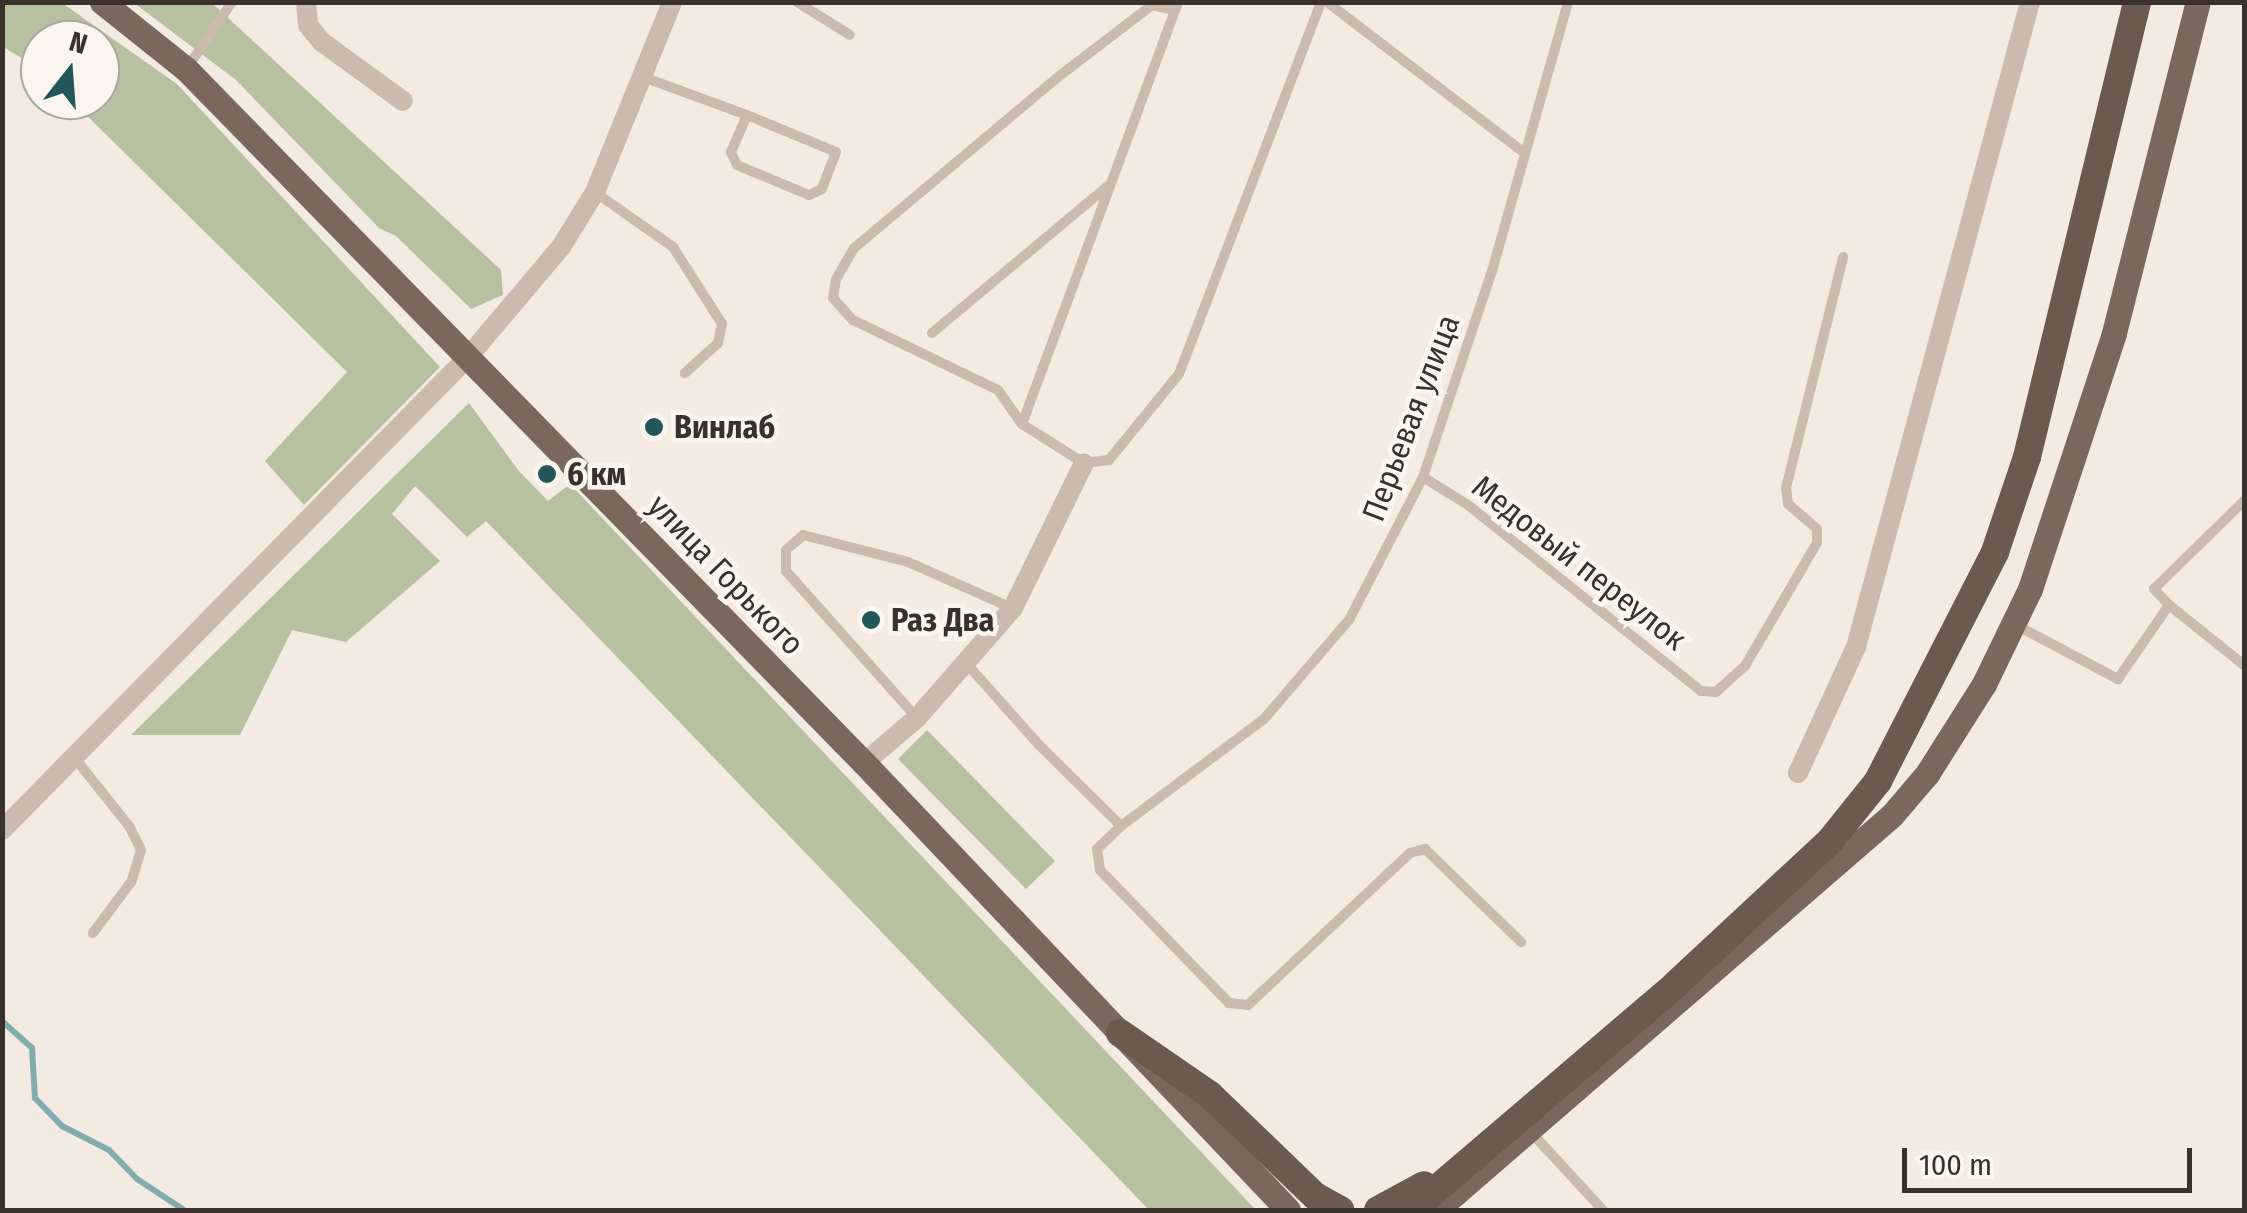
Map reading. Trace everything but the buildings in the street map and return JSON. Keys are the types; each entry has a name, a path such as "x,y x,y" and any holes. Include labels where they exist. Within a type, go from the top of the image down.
{"highway":[{"path":"1412,1210 1588,1060 1830,841 1878,780 1925,695 1995,552 2028,457 2136,2"},
{"path":"1120,1033 1210,1095 1315,1196 1340,1210"},
{"path":"1378,1210 1418,1189 1552,1082 1588,1060"}],"main road":[{"name":"улица Горького","path":"102,2 186,69 864,762 1288,1210"},
{"path":"1436,1210 1892,815 1936,759 1984,684 2030,590 2114,333 2198,2"}],"street":[{"path":"306,2 308,26 322,42 403,102"},
{"path":"2,830 468,357 561,248 595,192 672,2"},
{"path":"1798,773 1856,647 2030,2"},
{"path":"864,762 917,718 1013,608 1031,579 1084,462"}],"lane":[{"path":"186,69 232,2"},
{"path":"797,2 850,35"},
{"path":"1022,424 1176,6 1152,5 1058,77 854,248 836,279 832,298 853,320 998,390 1022,424 1084,462 1109,460 1179,374 1324,2 1522,152"},
{"name":"Перьевая улица","path":"1121,826 1264,719 1349,620 1423,478 1492,271 1522,152 1568,2"},
{"path":"642,77 747,115 836,152 822,190 809,194 737,165 732,152 747,115"},
{"path":"932,334 1110,184"},
{"path":"595,192 673,247 722,324 718,343 684,373"},
{"name":"Медовый переулок","path":"1423,478 1468,504 1702,691 1716,692 1745,666 1817,543 1816,529 1788,504 1786,488 1843,257"},
{"path":"2244,501 2154,589 2244,665"},
{"path":"917,718 786,571 786,550 804,535 908,562 1013,608"},
{"path":"2013,624 2118,679 2169,605"},
{"path":"966,663 1039,745 1121,826 1097,850 1100,870 1229,1002 1248,1004 1410,853 1424,849 1521,942"},
{"path":"74,757 130,826 140,850 132,882 93,933"},
{"path":"1529,1130 1603,1210"}],"green space":[{"path":"3,2 62,3 86,20 20,20 20,57 3,47"},
{"path":"134,3 212,3 501,270 503,295 471,309 396,236 379,228 236,80"},
{"path":"120,44 177,84 440,367 304,505 265,461 347,372 91,120 120,120"},
{"path":"469,403 518,470 548,501 570,484 1256,1210 1149,1210 486,521 467,537 415,486 392,514 440,561 346,642 292,630 240,735 131,735"},
{"path":"927,730 1055,861 1026,889 898,759"}],"waterway":[{"path":"2,1021 32,1048 35,1098 62,1126 109,1150 137,1179 184,1210"}],"place":[{"name":"Винлаб","path":"654,427"},
{"name":"6 км","path":"547,474"},
{"name":"Раз Два","path":"871,620"}]}
